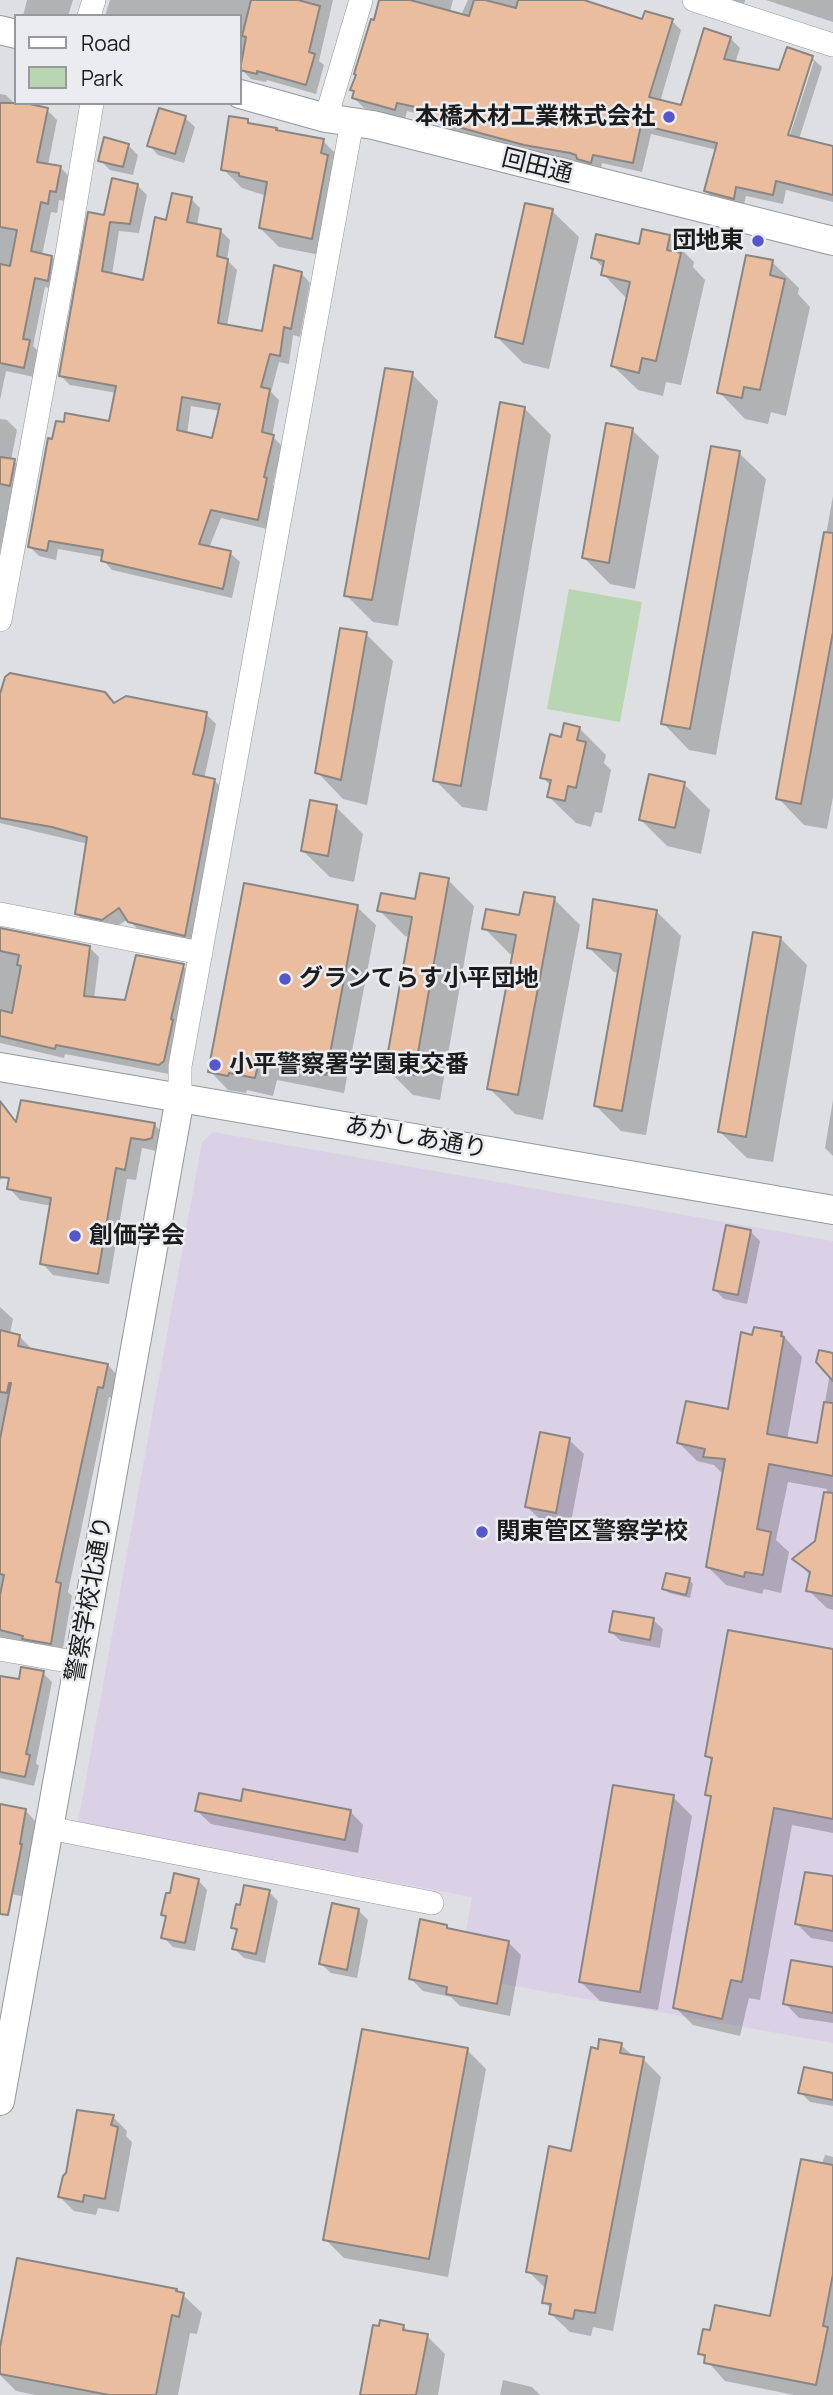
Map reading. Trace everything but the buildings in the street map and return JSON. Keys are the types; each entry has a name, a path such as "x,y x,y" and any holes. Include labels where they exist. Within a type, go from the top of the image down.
{"street":[{"path":"694,0 833,44"},
{"path":"180,1098 180,1066 358,1"},
{"name":"回田通","path":"242,95 339,120 386,128 833,241"},
{"path":"0,620 92,105"},
{"path":"0,914 201,953"},
{"name":"あかしあ通り","path":"0,1067 833,1210"},
{"name":"警察学校北通り","path":"0,2101 180,1098"},
{"path":"0,1649 79,1663"},
{"path":"49,1828 432,1903"}],"shaded area":[{"name":"関東管区警察学校","path":"213,1132 833,1241 833,2043 458,1976 472,1897 78,1822 202,1142"}],"green space":[{"path":"569,589 642,602 620,722 547,709"}],"place":[{"name":"本橋木材工業株式会社","path":"669,117"},
{"name":"団地東","path":"758,241"},
{"name":"グランてらす小平団地","path":"285,979"},
{"name":"小平警察署学園東交番","path":"215,1065"},
{"name":"創価学会","path":"75,1236"},
{"name":"関東管区警察学校","path":"482,1532"}]}
